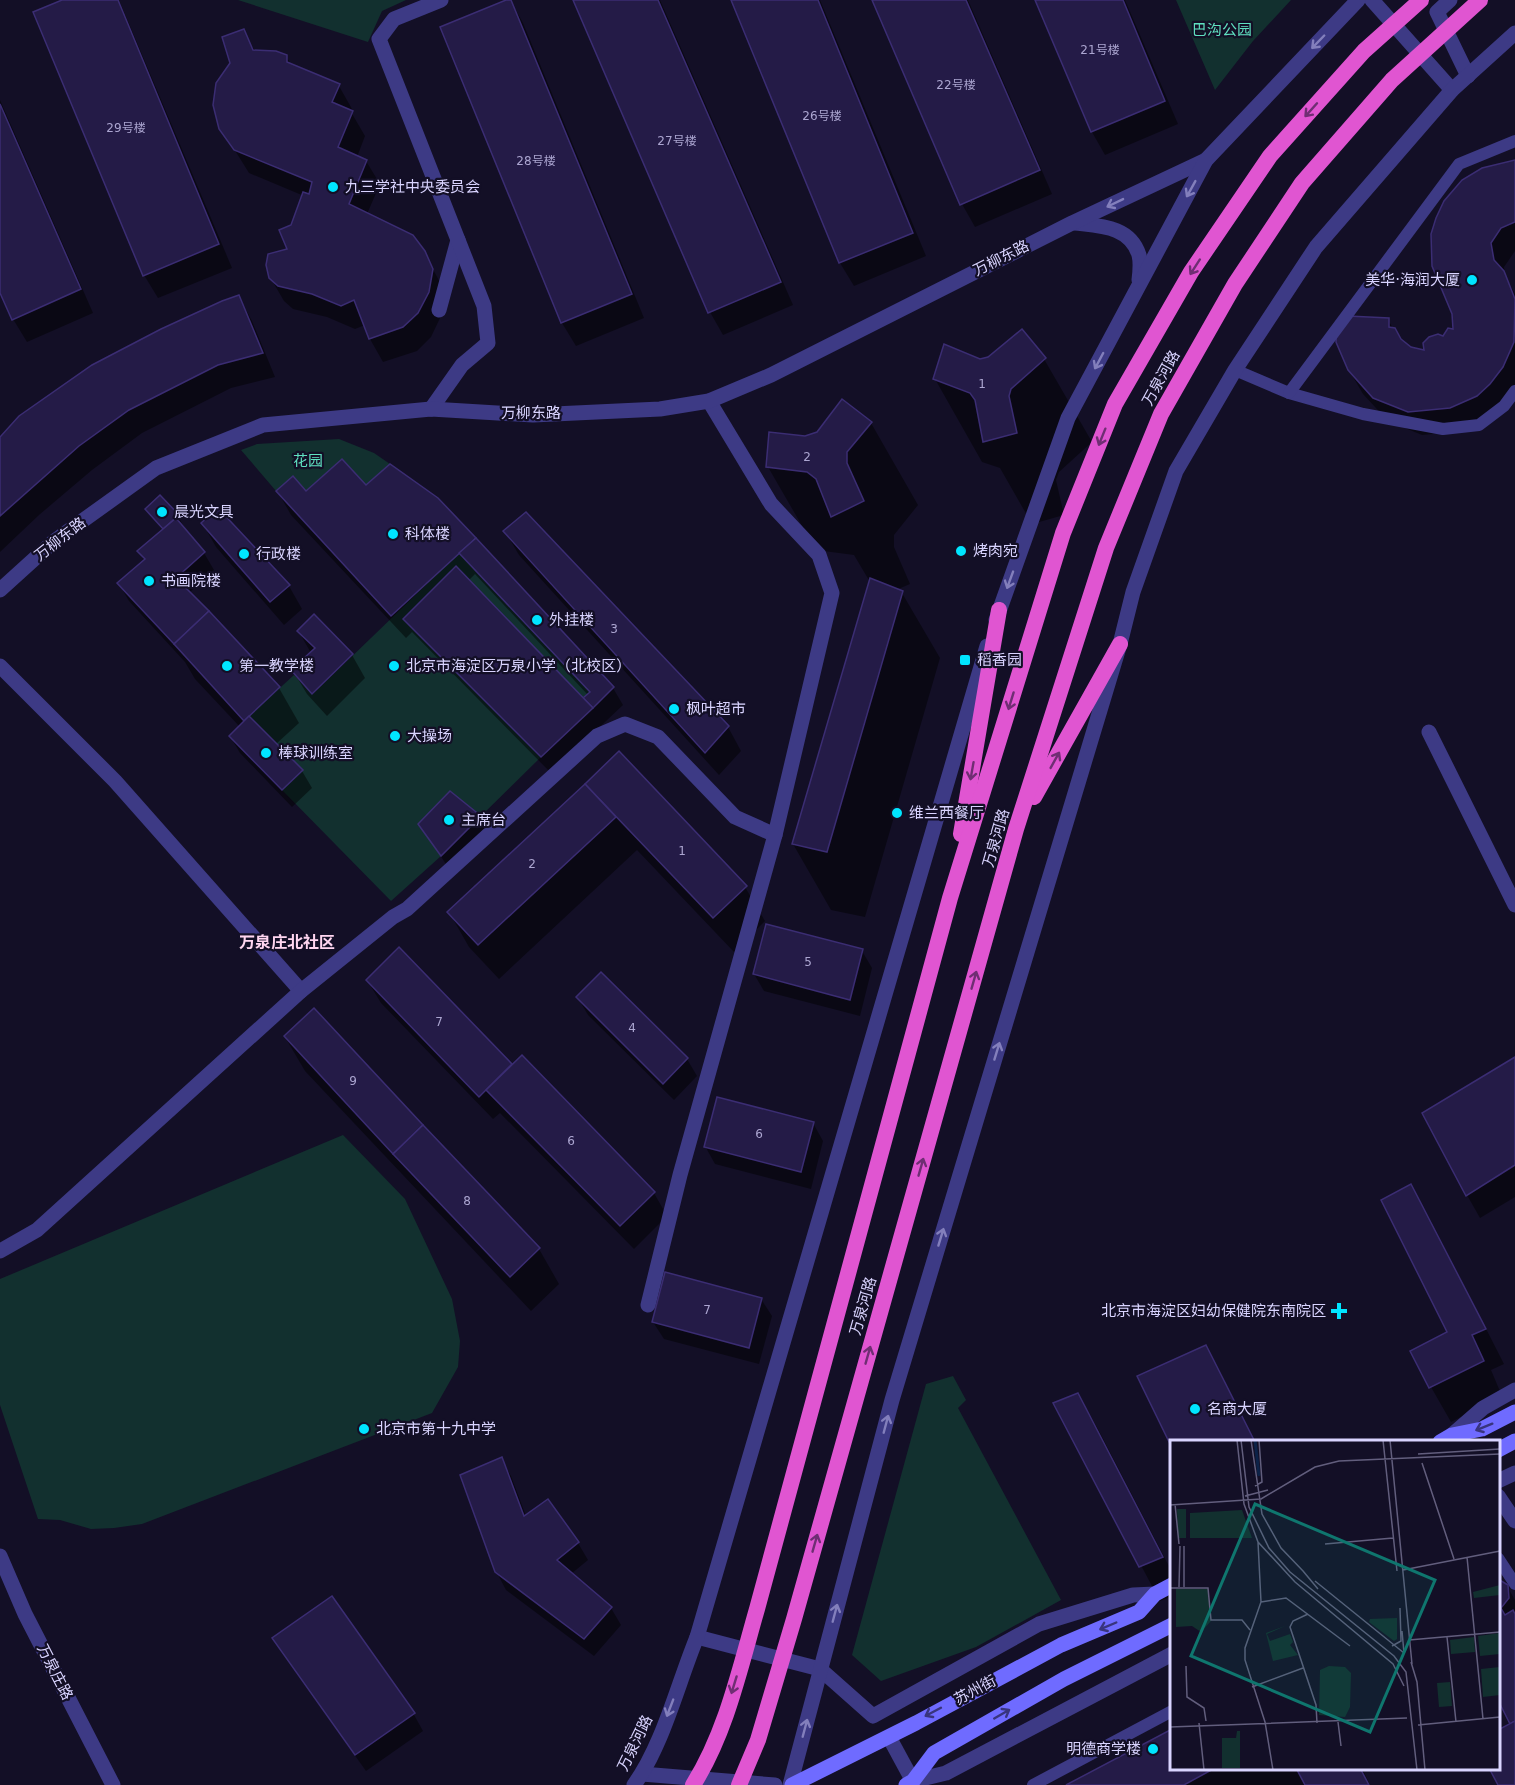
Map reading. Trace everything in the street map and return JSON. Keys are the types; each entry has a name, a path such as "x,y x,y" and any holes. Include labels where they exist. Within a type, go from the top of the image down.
{"highway":[{"name":"万泉河路","path":"693,1785 703,1770 725,1716 758,1609 950,898 1063,533 1115,404 1191,272 1270,156 1364,51 1421,0"},
{"name":"万泉河路","path":"739,1785 758,1740 794,1619 1016,830 1106,548 1161,414 1235,284 1302,183 1392,80 1480,0"},
{"path":"950,898 999,610"},
{"path":"1016,830 1120,644"}],"main road":[{"path":"1446,1438 1482,1430 1515,1412"},
{"path":"1500,1449 1515,1441"},
{"name":"苏州街","path":"791,1785 889,1737 1061,1645 1139,1612 1155,1594 1170,1586"},
{"path":"911,1784 934,1753 1064,1679 1170,1626"}],"street":[{"path":"431,409 462,365 488,343 484,306 379,39 394,19 441,0"},
{"name":"万泉河路","path":"642,1781 697,1637 999,610 1068,418 1206,160 1358,0"},
{"path":"1372,0 1452,90"},
{"path":"1450,0 1437,12 1468,76"},
{"path":"791,1785 892,1400 1120,644 1133,592 1176,471 1235,370 1316,247 1452,90 1515,33"},
{"name":"万柳东路","path":"0,590 53,542 156,468 263,424 431,409 533,415 660,409 709,401 771,375 1072,223 1206,160"},
{"path":"1072,223 1112,228 1134,244 1140,257 1139,284"},
{"path":"439,310 458,240"},
{"path":"648,1305 680,1175 775,835 832,593 819,555 771,504 709,401"},
{"path":"0,666 115,781 301,991"},
{"path":"0,1251 37,1230 301,991 393,917 408,909 597,736 625,724 658,737 735,817 775,835"},
{"path":"1429,732 1515,905"},
{"path":"1446,1438 1483,1408 1515,1390"},
{"path":"1500,1480 1515,1473"},
{"path":"1500,1499 1515,1521"},
{"name":"万泉庄路","path":"0,1556 25,1614 113,1785"},
{"name":"苏州街","path":"820,1669 873,1716 1039,1624 1133,1595 1155,1594"},
{"path":"697,1637 820,1669"},
{"path":"889,1737 911,1784 946,1773 1170,1655"},
{"path":"642,1781 775,1785"}],"lane":[{"path":"1288,393 1459,165 1515,141"},
{"path":"1235,370 1288,393 1363,414 1443,429 1479,425 1504,406 1515,391"},
{"path":"1500,1561 1515,1584"},
{"path":"1033,1785 1170,1712"}],"green space":[{"path":"238,0 406,0 382,11 368,42"},
{"name":"巴沟公园","path":"1176,0 1291,0 1253,41 1215,90"},
{"name":"花园","path":"339,439 374,453 390,464 366,485 342,459 306,491 293,476 276,491 241,450 257,444"},
{"name":"大操场","path":"459,553 590,692 583,698 456,566 403,618 541,757 481,816 450,791 418,824 441,856 391,901 282,790 303,770 249,716 294,675 313,694"},
{"path":"343,1135 405,1199 452,1299 460,1341 458,1367 432,1413 142,1524 91,1529 60,1520 38,1519 0,1405 0,1279"},
{"path":"953,1376 966,1400 958,1408 1061,1600 976,1647 881,1681 852,1655 926,1384"}],"building":[{"path":"62,0 118,0 219,244 143,276 33,12"},
{"path":"511,0 632,294 561,323 440,27"},
{"path":"573,0 658,0 781,282 708,313"},
{"path":"731,0 818,0 913,233 839,263"},
{"path":"872,0 966,0 1040,170 960,205"},
{"path":"1035,0 1123,0 1165,101 1091,132"},
{"name":"九三学社中央委员会","path":"244,29 253,50 276,51 287,55 287,62 340,84 332,102 353,111 338,147 367,160 349,204 413,235 425,251 433,269 429,292 418,313 403,327 369,339 354,300 341,306 312,294 278,286 269,278 266,265 268,254 287,249 279,230 291,225 303,192 309,194 312,182 234,150 219,129 213,105 216,83 230,63 222,37"},
{"path":"0,104 81,289 12,320 0,293"},
{"name":"美华·海润大厦","path":"1515,160 1515,222 1501,228 1491,243 1494,260 1504,271 1515,299 1514,342 1503,367 1477,396 1450,408 1408,412 1373,398 1348,370 1336,342 1337,325 1348,316 1389,318 1389,327 1395,328 1401,339 1411,347 1424,350 1423,343 1429,337 1438,334 1443,336 1448,328 1453,329 1452,314 1432,266 1431,234 1436,218 1444,201 1462,180 1482,168"},
{"path":"239,295 263,353 218,365 129,410 79,446 0,516 0,437 19,416 92,365 161,329"},
{"path":"1022,329 1046,358 1011,389 1009,396 1017,433 983,442 975,400 970,393 933,379 944,344 980,359 988,357"},
{"path":"842,399 872,422 847,452 847,463 864,501 831,517 816,479 807,472 766,467 769,432 805,436 817,432"},
{"name":"科体楼","path":"342,459 366,485 390,464 438,498 476,538 391,616 276,491 293,476 306,491"},
{"name":"晨光文具","path":"160,495 179,515 163,529 145,509"},
{"name":"行政楼","path":"218,508 290,585 270,602 201,523"},
{"path":"526,512 729,726 705,753 503,531"},
{"name":"书画院楼","path":"176,518 205,552 176,578 209,611 174,644 117,583 145,559 137,551"},
{"name":"外挂楼","path":"476,538 614,687 593,708 583,698 590,692 459,553"},
{"path":"456,566 593,708 541,757 403,619"},
{"path":"870,578 903,591 827,852 792,844"},
{"name":"第一教学楼","path":"209,611 280,687 244,721 174,644"},
{"path":"314,614 353,654 312,694 291,670 315,648 297,631"},
{"name":"棒球训练室","path":"249,716 303,770 282,790 229,736"},
{"path":"619,751 747,886 713,918 585,784"},
{"path":"585,784 616,817 478,945 447,912"},
{"name":"主席台","path":"450,791 481,816 441,856 418,824"},
{"path":"766,924 863,949 850,1000 753,974"},
{"path":"399,947 512,1064 479,1097 366,980"},
{"path":"601,972 688,1058 663,1084 576,997"},
{"path":"314,1008 423,1125 393,1154 284,1036"},
{"path":"522,1055 655,1192 620,1226 486,1090"},
{"path":"1515,1057 1515,1165 1466,1196 1422,1113"},
{"path":"717,1097 814,1122 801,1172 704,1147"},
{"path":"423,1125 540,1248 510,1277 393,1154"},
{"path":"1411,1184 1486,1329 1472,1335 1484,1361 1429,1388 1410,1351 1447,1332 1381,1200"},
{"path":"665,1272 762,1298 749,1348 652,1322"},
{"name":"名商大厦","path":"1206,1345 1254,1440 1170,1440 1170,1444 1137,1376"},
{"path":"1078,1393 1163,1557 1139,1567 1053,1403"},
{"path":"502,1457 524,1516 548,1499 579,1542 557,1560 612,1607 584,1639 495,1572 460,1475"},
{"path":"1500,1580 1508,1585 1509,1598 1501,1608 1505,1615 1513,1610 1515,1614 1515,1721 1510,1724 1500,1704"},
{"path":"332,1596 415,1713 355,1755 272,1638"},
{"path":"1515,1721 1515,1785 1498,1785 1490,1770 1500,1770 1500,1729"},
{"name":"明德商学楼","path":"1170,1730 1170,1770 1211,1770 1184,1785 1066,1785"},
{"path":"1297,1770 1361,1770 1369,1785 1305,1785"}],"place":[{"name":"九三学社中央委员会","path":"333,187"},
{"name":"美华·海润大厦","path":"1472,280"},
{"name":"晨光文具","path":"162,512"},
{"name":"科体楼","path":"393,534"},
{"name":"烤肉宛","path":"961,551"},
{"name":"行政楼","path":"244,554"},
{"name":"书画院楼","path":"149,581"},
{"name":"外挂楼","path":"537,620"},
{"name":"稻香园","path":"965,660"},
{"name":"第一教学楼","path":"227,666"},
{"name":"北京市海淀区万泉小学（北校区）","path":"394,666"},
{"name":"枫叶超市","path":"674,709"},
{"name":"大操场","path":"395,736"},
{"name":"棒球训练室","path":"266,753"},
{"name":"维兰西餐厅","path":"897,813"},
{"name":"主席台","path":"449,820"},
{"name":"北京市海淀区妇幼保健院东南院区","path":"1339,1311"},
{"name":"名商大厦","path":"1195,1409"},
{"name":"北京市第十九中学","path":"364,1429"},
{"name":"明德商学楼","path":"1153,1749"}],"district":[{"name":"万泉庄北社区","path":"287,942"}]}
